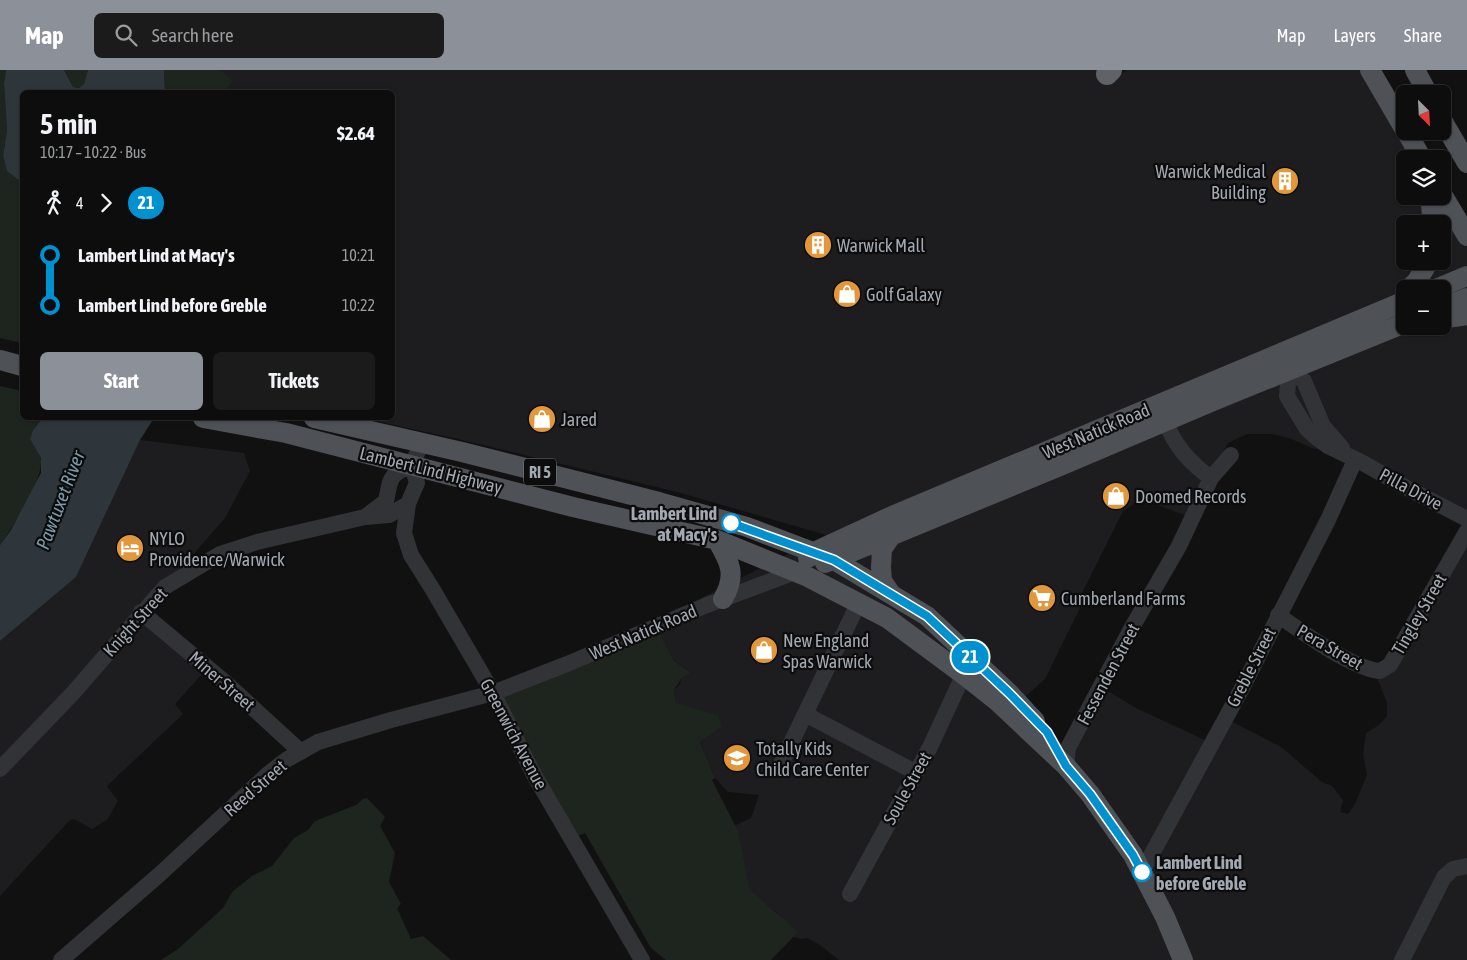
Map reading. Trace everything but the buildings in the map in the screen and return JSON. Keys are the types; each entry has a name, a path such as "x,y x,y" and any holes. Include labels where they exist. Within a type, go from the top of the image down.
{"main road":[{"path":"1370,70 1396,115"},
{"path":"1415,70 1423,85"},
{"path":"1451,135 1467,163"},
{"path":"1449,205 1467,236"},
{"path":"1451,283 1467,276"},
{"path":"1451,304 1467,298"},
{"name":"West Natick Road","path":"795,572 834,560 1165,421 1285,362 1396,303"},
{"path":"1451,317 1467,315"},
{"name":"West Natick Road","path":"795,572 814,552 892,516 1285,362 1368,338 1396,327"},
{"path":"1368,338 1396,331"},
{"path":"0,360 20,365"},
{"name":"Lambert Lind Highway","path":"214,420 286,433 573,507 717,540 808,577 887,618 998,702 1066,766 1096,802 1133,855 1165,917 1183,960"},
{"name":"Lambert Lind Highway","path":"322,420 659,502 747,527 834,560 927,616 1009,693 1047,732 1066,766"},
{"path":"891,536 882,549 881,567 882,581 891,594"},
{"path":"717,540 728,559 732,573 730,586 723,599"}],"street":[{"name":"Pilla Drive","path":"1285,362 1304,382 1323,426 1356,460 1467,519"},
{"path":"1165,421 1178,447 1193,464 1211,478"},
{"path":"408,504 417,484 412,466 421,444"},
{"name":"Fessenden Street","path":"1066,766 1068,748 1131,629 1179,546 1211,478 1231,455"},
{"name":"Greble Street","path":"1142,872 1241,690 1328,520 1356,460"},
{"name":"Knight Street","path":"365,517 386,501 392,477 396,472 412,466"},
{"name":"Knight Street","path":"0,769 73,693 141,612 165,587 220,554 269,538 365,517 389,515 408,504"},
{"name":"Greenwich Avenue","path":"408,504 404,533 411,555 493,693 533,773 642,960"},
{"name":"Tingley Street","path":"1384,669 1390,665 1410,633 1467,531"},
{"name":"West Natick Road","path":"493,693 723,599 795,572"},
{"path":"780,766 858,604"},
{"name":"Miner Street","path":"141,612 226,684 301,752"},
{"name":"Pera Street","path":"1278,615 1310,638 1353,662 1374,671 1384,669"},
{"name":"Soule Street","path":"850,894 944,719 948,705 961,680"},
{"name":"Reed Street","path":"61,960 286,760 318,742 391,720 493,693"},
{"path":"805,714 915,772"},
{"path":"1402,960 1444,877 1453,869 1467,866"}],"shaded area":[{"path":"0,70 6,70 4,83 7,130 3,156 7,171 20,181 20,343 0,338"},
{"path":"64,70 88,70 84,84 79,88 73,87"},
{"path":"164,70 220,70 233,81 226,90 165,90"},
{"path":"208,70 1121,70 1121,74 1127,70 1368,70 1396,118 1396,140 1409,140 1415,150 1396,150 1396,205 1447,205 1467,238 1467,521 1324,451 1272,434 1247,434 1228,443 1190,517 1141,499 1123,511 1081,595 1080,608 1045,679 1019,702 1020,706 1045,732 1063,762 1101,687 1136,708 1207,741 1227,719 1281,747 1322,782 1332,786 1343,800 1340,812 1348,814 1355,804 1367,775 1363,754 1366,733 1379,725 1387,716 1387,703 1376,675 1467,528 1467,960 839,960 820,945 807,938 794,937 777,913 749,892 734,826 751,818 759,795 728,792 715,778 700,742 722,727 676,703 674,690 680,684 681,679 691,673 674,661 654,622 826,535 677,492 371,420 395,420 395,90 201,90"},
{"path":"0,386 20,391 20,420 41,420 33,430 30,439 41,460 37,480 26,504 0,545"},
{"path":"140,440 244,453 250,471 225,518 144,611 206,670 175,704 183,714 107,786 118,801 107,820 92,829 74,819 69,821 0,896 0,641 76,577"},
{"path":"654,622 674,661 691,673 681,679 674,690 676,703 718,715 722,727 700,742 715,778 712,780 738,831 750,890 798,932 771,960 666,960 651,948 585,833 571,839 493,694"},
{"path":"367,798 385,817 380,826 395,853 389,882 401,904 397,908 411,939 423,936 451,960 161,960 178,949 223,908 232,892 252,876 272,866 294,838 308,830 315,821 356,805"}],"water":[{"path":"6,70 64,70 73,87 79,88 84,84 88,70 164,70 165,90 20,90 20,181 7,171 3,156 7,130 4,83"},
{"name":"Pawtuxet River","path":"41,420 153,420 140,440 76,577 0,641 0,545 11,530 41,473 41,458 30,439 33,430"}],"bus line":[{"name":"21","path":"731,523 747,527 834,560 927,616 1009,693 1047,732 1066,766 1090,794 1133,855 1142,872"}],"place":[{"name":"Warwick Medical Building","path":"1285,181"},
{"name":"Warwick Mall","path":"818,245"},
{"name":"Golf Galaxy","path":"847,294"},
{"name":"Jared","path":"542,419"},
{"name":"Doomed Records","path":"1116,496"},
{"name":"Lambert Lind at Macy's","path":"731,523"},
{"name":"NYLO Providence/Warwick","path":"130,548"},
{"name":"Cumberland Farms","path":"1042,598"},
{"name":"New England Spas Warwick","path":"764,650"},
{"name":"Totally Kids Child Care Center","path":"737,758"},
{"name":"Lambert Lind before Greble","path":"1142,872"}]}
